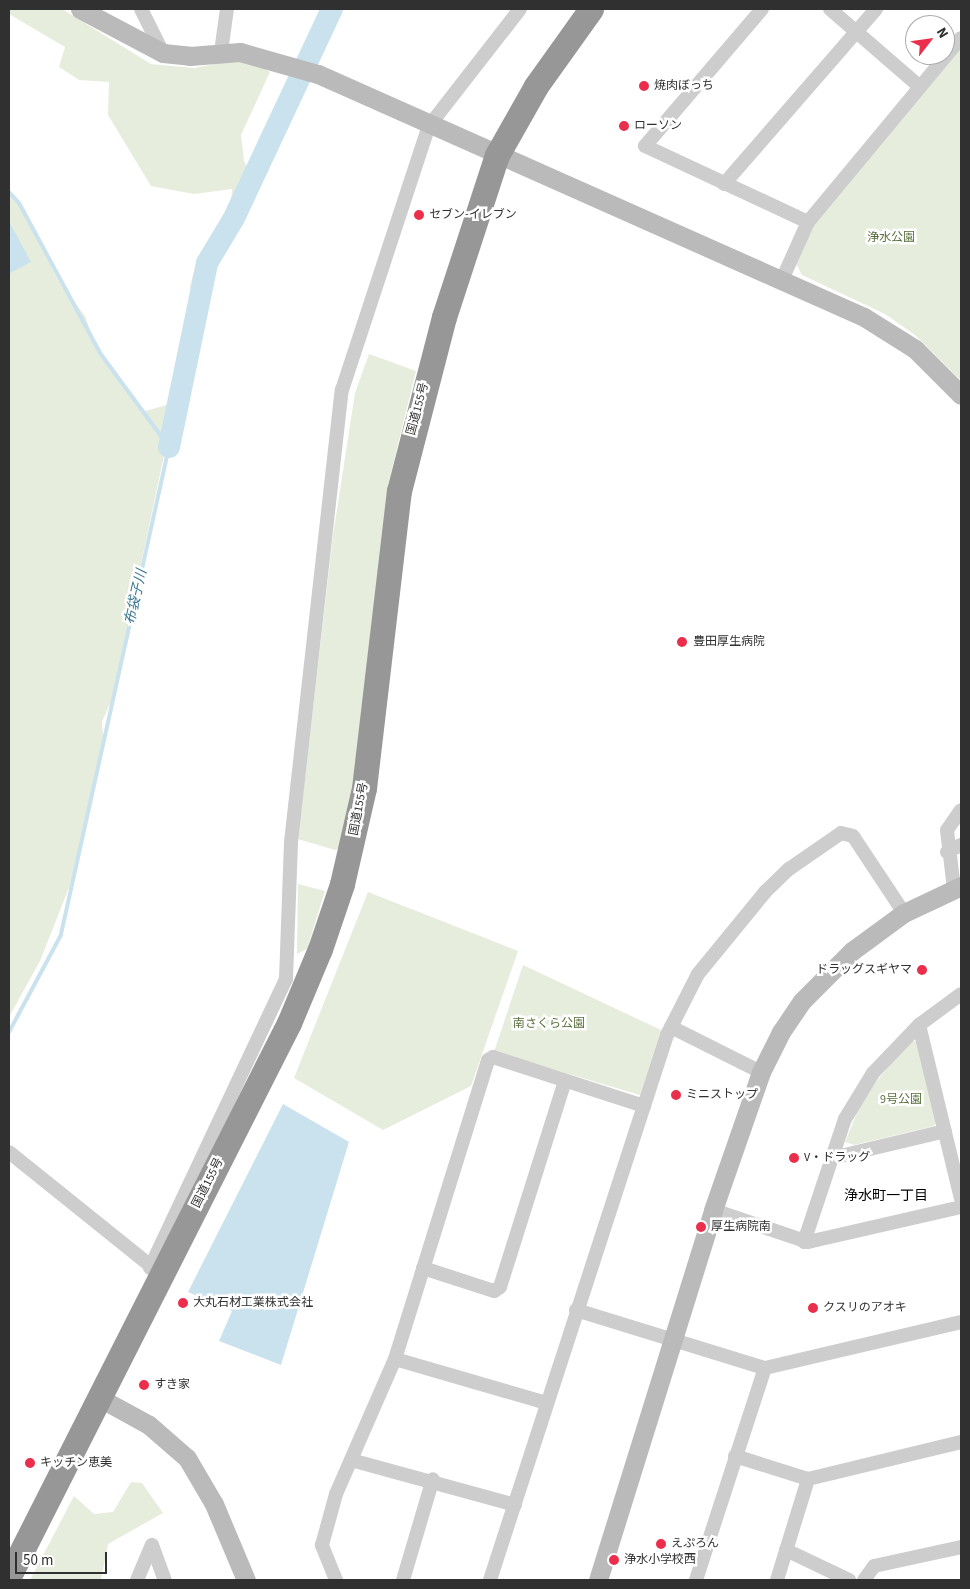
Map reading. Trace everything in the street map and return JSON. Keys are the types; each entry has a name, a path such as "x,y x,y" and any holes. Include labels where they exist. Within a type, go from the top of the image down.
{"highway":[{"name":"国道155号","path":"9,1576 98,1398 156,1271 304,991 342,884 364,788 399,491 412,428 497,155 536,86 592,9"}],"street":[{"path":"80,9 162,53 222,52 260,55 300,68 781,282 864,317 907,344 961,395"},
{"path":"141,9 162,53"},
{"path":"222,52 227,9"},
{"path":"9,1152 156,1271 286,979 292,842 342,390 429,126 520,9"},
{"path":"762,9 645,142 649,150 808,222"},
{"path":"830,9 920,87"},
{"path":"724,184 876,9"},
{"path":"781,282 808,222 961,38"},
{"path":"598,1580 713,1210 761,1072 781,1032 825,975 904,913 958,888 947,852 947,830 961,810"},
{"path":"490,1580 576,1310 671,1027 698,974 736,922 789,868 835,835 853,836 904,913"},
{"path":"947,852 961,845"},
{"path":"804,1242 845,1119 873,1073 919,1025 961,994"},
{"path":"919,1025 961,1198"},
{"path":"671,1027 761,1072"},
{"path":"336,1580 322,1546 336,1494 395,1360 488,1060 494,1057 644,1106"},
{"path":"423,1268 494,1292 500,1287 565,1081"},
{"path":"832,1158 945,1131"},
{"path":"713,1210 804,1242 961,1207"},
{"path":"576,1310 765,1368 961,1322"},
{"path":"395,1360 546,1403"},
{"path":"696,1580 765,1368"},
{"path":"98,1398 149,1425 187,1458 214,1504 246,1580"},
{"path":"735,1456 808,1479 961,1442"},
{"path":"351,1460 433,1479 515,1505"},
{"path":"403,1580 433,1479"},
{"path":"777,1580 808,1479"},
{"path":"137,1580 152,1546 165,1580"},
{"path":"864,1580 874,1566 961,1547"},
{"path":"786,1550 849,1580"}],"green space":[{"path":"9,9 62,9 151,64 194,68 246,58 270,72 241,135 244,161 253,179 252,200 217,267 180,417 165,451 112,699 102,722 104,745 70,885 40,961 9,1017 9,194 18,202 58,280 85,316 99,355 145,411 170,404 184,376 198,313 190,287 196,262 216,255 229,229 232,189 194,194 151,186 108,115 109,82 79,80 59,67 65,47 9,14"},
{"name":"浄水公園","path":"961,44 961,381 915,335 885,314 802,275 795,261 813,220 943,65 955,65 955,51"},
{"path":"369,354 416,371 388,485 373,659 344,846 335,850 298,839 333,535 355,393"},
{"path":"298,884 325,891 307,949 297,954"},
{"path":"368,892 518,951 471,1086 383,1130 294,1078"},
{"name":"南さくら公園","path":"523,965 661,1030 640,1095 494,1052"},
{"name":"9号公園","path":"910,1040 920,1043 938,1120 934,1126 854,1145 845,1142 863,1098"},
{"path":"131,1482 142,1483 163,1513 108,1544 101,1580 30,1580 74,1496 94,1514 113,1512"}],"water":[{"path":"9,221 31,262 10,273 9,270"},
{"path":"283,1104 349,1142 281,1365 219,1341 232,1311 188,1292"}],"waterway":[{"path":"169,447 207,263 234,218 332,9"},
{"name":"布袋子川","path":"9,192 19,203 100,353 169,447 61,935 9,1032"}],"place":[{"name":"焼肉ぼっち","path":"644,86"},
{"name":"ローソン","path":"624,126"},
{"name":"セブン-イレブン","path":"419,215"},
{"name":"豊田厚生病院","path":"682,642"},
{"name":"ドラッグスギヤマ","path":"922,970"},
{"name":"ミニストップ","path":"676,1095"},
{"name":"V・ドラッグ","path":"794,1158"},
{"name":"厚生病院南","path":"701,1227"},
{"name":"大丸石材工業株式会社","path":"183,1303"},
{"name":"クスリのアオキ","path":"813,1308"},
{"name":"すき家","path":"144,1385"},
{"name":"キッチン恵美","path":"30,1463"},
{"name":"えぷろん","path":"661,1544"},
{"name":"浄水小学校西","path":"614,1560"}],"district":[{"name":"浄水町一丁目","path":"886,1196"}]}
